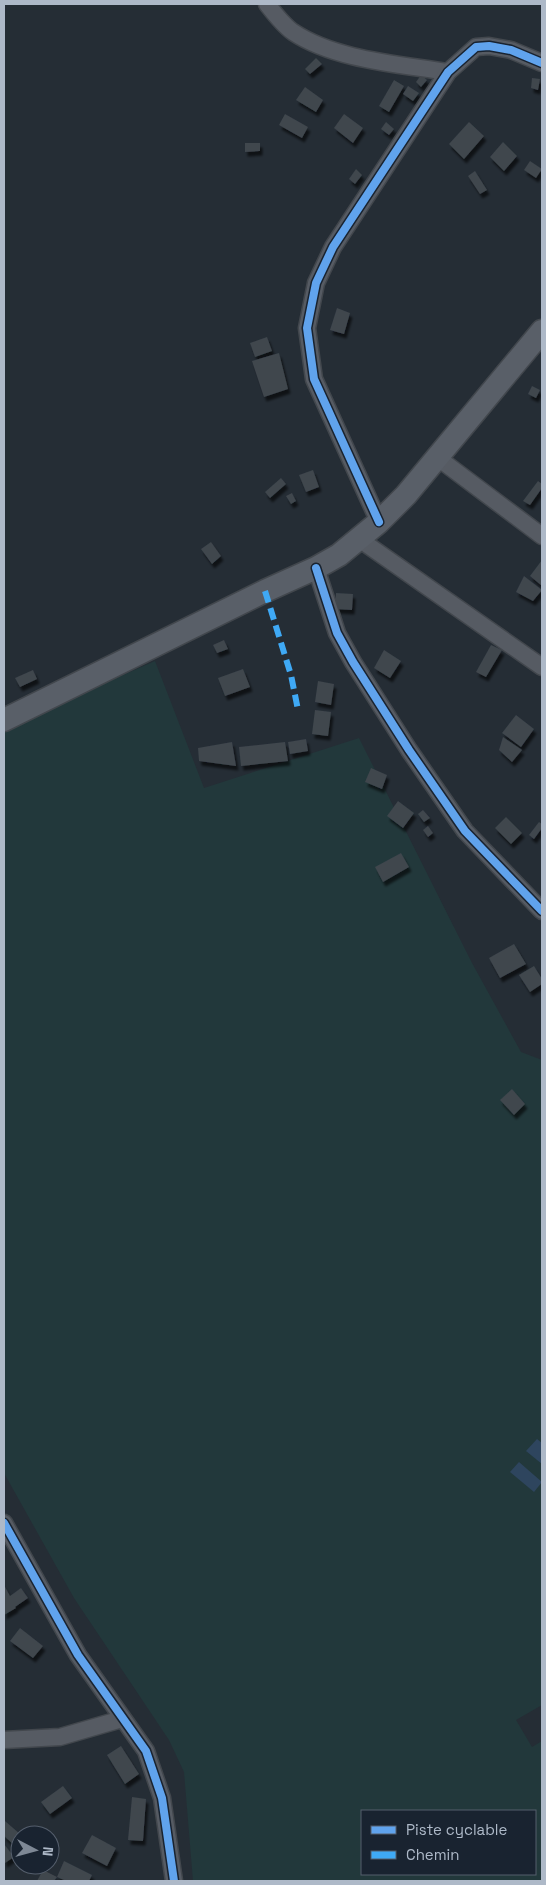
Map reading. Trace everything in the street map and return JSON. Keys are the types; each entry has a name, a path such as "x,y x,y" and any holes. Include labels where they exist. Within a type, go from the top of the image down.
{"main road":[{"path":"4,720 339,555 379,522 406,495 542,332"}],"street":[{"path":"267,4 291,31 315,44 361,57 448,72"},
{"path":"379,522 314,379 307,328 316,284 333,247 448,72 476,47 489,46 511,50 542,63"},
{"path":"438,458 542,536"},
{"path":"359,538 542,667"},
{"path":"316,568 337,632 353,662 409,750 465,831 542,912"},
{"path":"4,1523 78,1655 146,1751 162,1798 174,1881"},
{"path":"4,1740 60,1737 122,1719"}],"green space":[{"path":"155,661 204,788 359,738 472,963 521,1052 542,1060 542,1705 516,1720 532,1747 542,1741 542,1881 193,1881 184,1772 169,1740 74,1598 4,1473 4,727"}],"water":[{"path":"537,1439 542,1443 542,1464 526,1451"},
{"path":"519,1462 542,1482 534,1492 510,1472"}],"building":[{"path":"316,58 322,64 310,74 305,69"},
{"path":"421,75 427,80 421,87 416,82"},
{"path":"532,78 540,79 538,90 531,88"},
{"path":"394,80 404,86 389,112 379,106"},
{"path":"408,86 419,93 413,101 403,94"},
{"path":"305,87 323,100 316,112 296,100"},
{"path":"285,114 308,127 302,138 279,125"},
{"path":"344,114 363,128 353,143 334,128"},
{"path":"386,122 394,129 389,135 381,129"},
{"path":"469,122 484,136 464,159 449,144"},
{"path":"503,142 517,156 504,171 490,157"},
{"path":"245,143 260,143 260,151 245,152"},
{"path":"530,161 542,169 536,178 524,170"},
{"path":"356,169 362,175 355,184 349,179"},
{"path":"475,171 487,190 480,194 468,176"},
{"path":"337,308 350,313 344,334 330,330"},
{"path":"267,337 272,351 255,357 250,343"},
{"path":"279,353 288,389 264,397 252,361"},
{"path":"532,386 540,390 536,398 528,394"},
{"path":"313,470 319,487 306,492 299,475"},
{"path":"281,478 286,484 270,498 265,492"},
{"path":"538,481 542,484 542,488 530,505 523,501"},
{"path":"292,493 296,501 291,504 286,496"},
{"path":"211,542 221,556 212,564 201,549"},
{"path":"542,560 542,586 530,576"},
{"path":"524,576 542,590 533,601 516,592"},
{"path":"336,593 353,594 352,610 335,609"},
{"path":"224,640 228,649 217,653 213,645"},
{"path":"491,645 502,650 486,677 476,672"},
{"path":"384,650 401,661 390,678 374,668"},
{"path":"243,669 250,687 225,696 218,678"},
{"path":"33,670 37,679 20,687 15,678"},
{"path":"318,681 334,684 331,705 315,702"},
{"path":"315,710 331,712 328,736 312,734"},
{"path":"516,715 534,729 521,747 502,733"},
{"path":"503,737 522,750 512,762 499,750"},
{"path":"306,739 308,751 290,754 288,742"},
{"path":"232,742 236,766 199,761 198,748"},
{"path":"285,742 288,761 241,766 239,747"},
{"path":"371,768 387,775 382,789 365,782"},
{"path":"398,801 414,813 403,828 387,816"},
{"path":"423,810 430,818 424,822 418,814"},
{"path":"506,817 522,833 511,844 495,828"},
{"path":"539,822 542,824 542,828 534,839 529,835"},
{"path":"428,826 433,833 428,837 423,830"},
{"path":"401,853 409,867 383,882 375,867"},
{"path":"514,944 526,964 500,978 489,958"},
{"path":"534,966 542,979 542,984 530,992 519,975"},
{"path":"512,1089 525,1104 514,1115 500,1100"},
{"path":"4,1585 10,1596 21,1588 28,1598 4,1615"},
{"path":"20,1628 43,1646 33,1658 10,1641"},
{"path":"121,1746 139,1774 125,1784 107,1755"},
{"path":"63,1786 72,1798 50,1814 41,1802"},
{"path":"132,1797 146,1799 143,1841 128,1840"},
{"path":"5,1821 10,1825 10,1841 4,1836"},
{"path":"92,1835 116,1848 107,1866 82,1853"},
{"path":"4,1844 10,1852 10,1860 4,1862"},
{"path":"64,1861 92,1875 89,1881 66,1881 57,1877 60,1875"},
{"path":"40,1875 53,1875 57,1877 54,1881 37,1881"}],"marked path":[{"path":"265,591 291,675 298,710"}],"cycle path":[{"path":"379,522 314,379 307,328 316,283 333,247 448,72 476,47 489,46 511,50 542,63"},
{"path":"316,568 337,633 353,662 409,750 465,831 542,911"},
{"path":"4,1523 78,1655 146,1751 162,1798 174,1881"}]}
